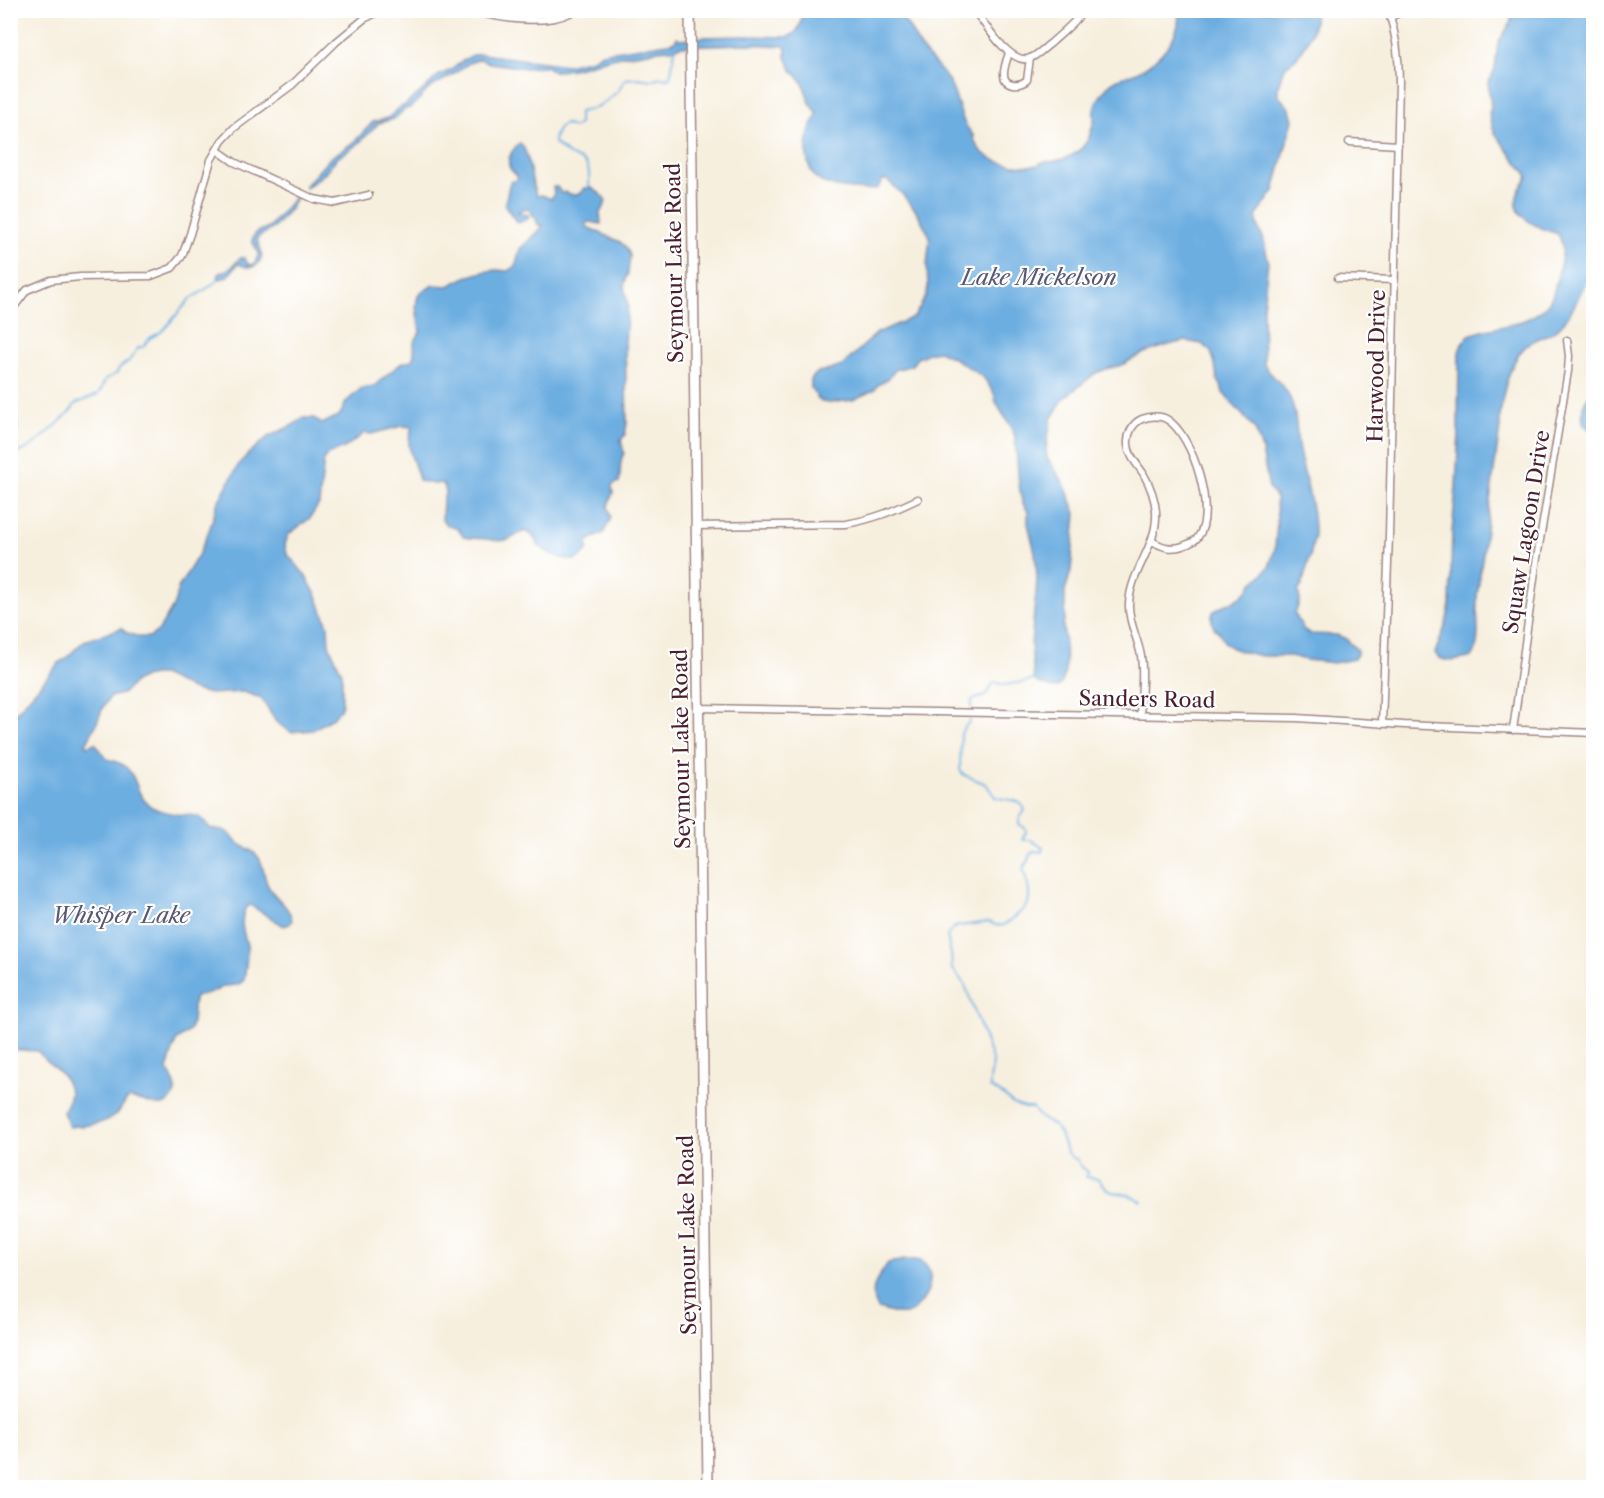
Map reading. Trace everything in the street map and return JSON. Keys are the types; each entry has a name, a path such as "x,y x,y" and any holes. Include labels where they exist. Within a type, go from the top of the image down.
{"street":[{"path":"10,317 14,307 27,290 51,280 80,277 151,276 172,268 182,256 212,160 222,141 234,128 292,85 336,42 364,19 382,10"},
{"path":"467,10 487,15 529,19 556,18 577,10"},
{"name":"Seymour Lake Road","path":"690,10 708,1488"},
{"path":"975,10 1009,53 1026,60 1061,34 1084,10"},
{"path":"1389,14 1396,14 1398,10"},
{"name":"Harwood Drive","path":"1382,724 1389,536 1399,61 1389,14"},
{"path":"1009,53 1004,73 1005,79 1010,84 1022,84 1027,80 1030,58"},
{"path":"1349,142 1398,145"},
{"path":"217,150 234,162 314,200 335,203 369,195"},
{"path":"1338,278 1394,280"},
{"name":"Squaw Lagoon Drive","path":"1513,730 1536,564 1568,371 1567,340"},
{"path":"10,387 12,482 10,511"},
{"path":"1140,715 1142,659 1129,605 1135,575 1152,541 1156,514 1155,501 1150,487 1130,454 1128,444 1131,429 1138,420 1159,416 1168,420 1179,431 1191,451 1198,470 1205,516 1204,526 1198,537 1191,543 1169,548 1152,541"},
{"path":"696,526 846,524 891,513 918,499"},
{"name":"Sanders Road","path":"699,708 1297,718 1593,733"}],"water":[{"name":"Lake Mickelson","path":"802,10 894,11 947,79 965,124 981,151 1004,163 1031,166 1063,159 1082,148 1090,136 1095,107 1102,94 1114,81 1137,72 1161,54 1177,30 1178,11 1314,11 1314,24 1306,45 1285,67 1278,88 1278,95 1290,109 1293,120 1274,191 1256,217 1268,260 1263,309 1264,364 1284,387 1292,402 1298,445 1313,513 1314,536 1311,554 1302,586 1298,591 1300,600 1295,614 1304,630 1311,634 1337,635 1346,639 1357,650 1354,659 1333,663 1291,656 1262,656 1232,648 1225,643 1215,629 1212,623 1213,612 1242,596 1269,567 1275,549 1276,498 1269,488 1262,450 1255,429 1223,393 1217,379 1211,352 1202,344 1185,341 1144,353 1122,365 1096,373 1064,398 1051,419 1046,450 1047,458 1064,483 1076,513 1071,571 1065,591 1063,624 1066,665 1064,676 1061,684 1055,688 1034,680 1031,645 1037,577 1035,552 1028,524 1028,511 1022,502 1019,485 1015,437 996,402 994,393 984,378 939,351 927,353 917,358 912,365 895,370 874,390 853,400 823,402 818,399 811,388 811,379 818,372 842,366 877,333 914,317 926,296 928,287 927,265 930,237 917,212 887,180 883,180 877,189 862,190 826,184 814,176 808,162 807,147 809,132 817,113 810,103 802,81 792,70 784,46 748,44 680,46 618,57 568,70 553,71 546,66 526,68 490,63 480,59 469,63 430,88 411,107 394,119 379,123 358,144 336,159 325,173 306,188 305,186 330,158 355,141 373,122 388,118 438,76 473,55 481,54 567,65 593,59 602,53 668,43 675,41 677,37 697,39 742,36 787,37 799,26"},
{"path":"1513,11 1593,11 1593,259 1582,291 1564,322 1523,349 1511,369 1501,406 1477,597 1477,645 1472,657 1446,660 1435,653 1446,624 1450,605 1452,532 1459,433 1459,352 1468,336 1514,324 1542,310 1554,293 1562,255 1562,244 1558,234 1528,221 1518,209 1516,202 1518,193 1528,176 1495,134 1489,114 1491,107 1488,83 1495,69 1498,43 1510,24"},
{"name":"Whisper Lake","path":"520,143 526,153 537,196 542,195 551,199 554,194 553,187 557,187 562,194 565,192 578,194 585,188 592,188 600,193 606,201 600,212 601,224 590,222 586,223 587,227 620,242 630,255 624,286 628,304 625,342 627,423 625,435 621,440 624,453 621,460 620,479 612,485 613,493 608,506 611,518 603,534 589,540 588,550 574,560 546,552 527,532 501,541 464,537 458,529 447,525 442,520 443,499 446,492 444,485 419,481 409,446 412,427 402,426 371,434 365,433 344,448 327,455 324,460 319,504 310,518 288,535 285,545 287,554 305,575 317,596 328,626 329,645 342,673 340,710 313,730 291,732 276,722 261,698 243,692 210,694 194,690 162,675 144,677 122,694 110,697 103,707 87,746 95,743 107,759 126,767 139,792 151,806 169,813 200,818 211,829 227,832 255,853 261,862 268,885 289,911 292,920 290,924 284,926 250,905 246,907 242,922 247,945 244,980 238,985 224,986 195,997 190,1029 176,1041 168,1065 176,1089 169,1102 156,1105 130,1098 112,1118 94,1124 69,1127 63,1112 68,1103 70,1091 63,1076 37,1051 11,1048 11,718 59,662 84,641 122,628 125,632 139,637 150,637 159,630 174,605 178,588 199,554 217,504 239,464 268,437 303,418 314,418 322,424 338,416 346,402 362,388 374,386 402,363 411,361 414,355 414,343 420,332 416,305 421,293 433,285 448,286 483,272 508,271 515,267 520,249 543,225 538,225 527,208 518,212 528,215 529,218 518,223 505,206 509,185 511,181 514,182 518,178 509,167 509,159 514,148"},
{"path":"295,197 291,208 274,228 258,237 262,253 259,262 251,267 238,264 227,277 220,279 218,277 220,273 231,268 240,258 244,258 251,265 255,263 259,253 252,241 255,235 270,226"},
{"path":"1593,392 1593,430 1583,424 1582,414 1584,403"},
{"path":"905,1260 919,1261 926,1266 930,1280 925,1297 913,1311 906,1314 878,1309 873,1296 877,1280 888,1263"}],"waterway":[{"path":"589,188 587,165 554,143 560,127 565,124 574,128 579,124 579,112 604,103 619,90 625,79 669,78 675,49"},
{"path":"13,452 20,452 28,448 60,422 75,404 97,395 105,380 117,373 138,348 143,347 150,338 161,332 190,299 219,279"},
{"path":"971,709 972,700 985,696 994,682 1005,685 1034,680"},
{"path":"970,721 961,734 960,769 962,774 986,784 995,797 1020,803 1025,810 1019,822 1026,832 1022,840 1031,840 1043,848 1042,852 1033,851 1023,870 1029,895 1028,903 1021,912 1002,925 998,926 990,922 959,926 953,928 947,936 952,968 965,985 993,1062 990,1088 1002,1094 1013,1104 1033,1108 1041,1118 1056,1128 1068,1154 1078,1160 1080,1166 1088,1172 1086,1177 1099,1179 1112,1192 1127,1194 1142,1201"}]}
